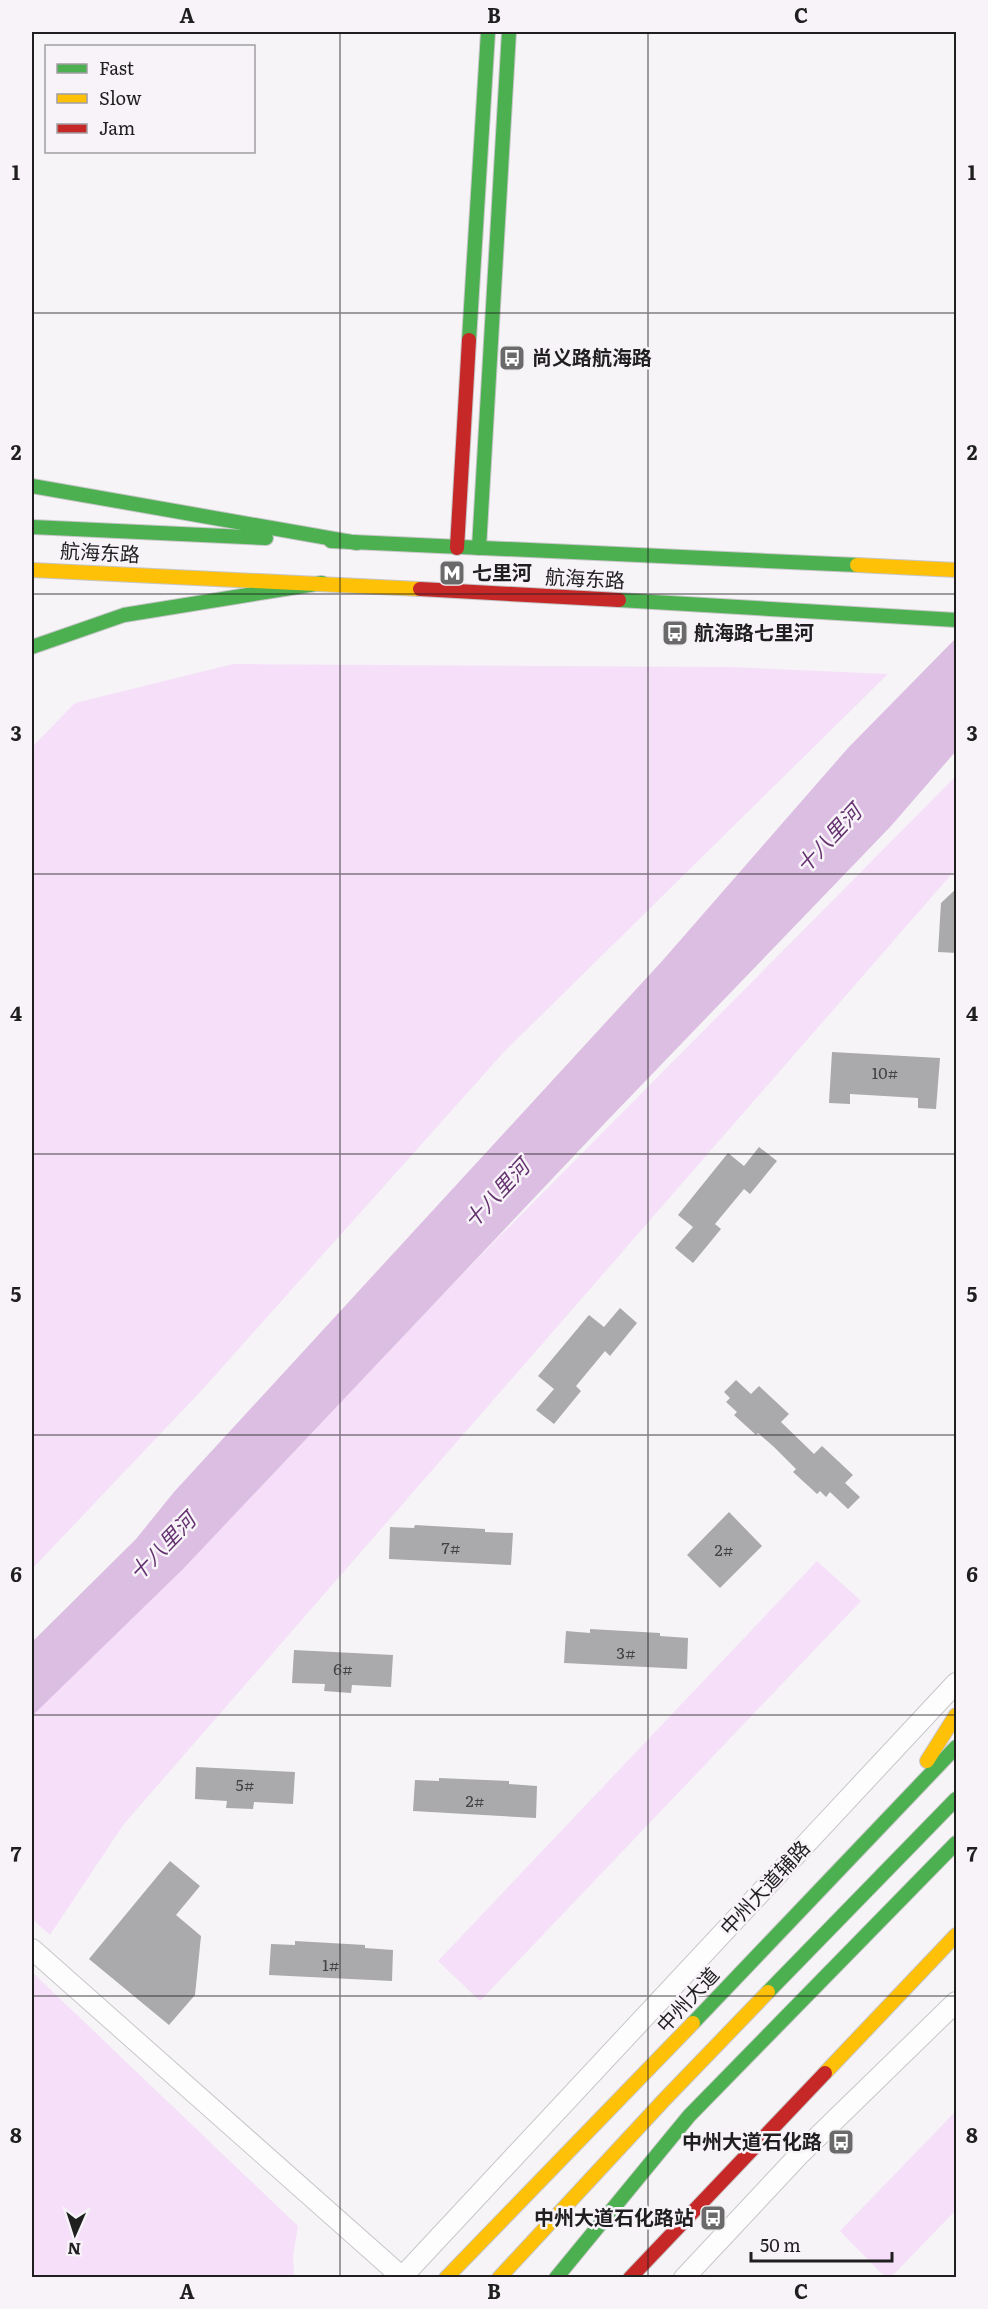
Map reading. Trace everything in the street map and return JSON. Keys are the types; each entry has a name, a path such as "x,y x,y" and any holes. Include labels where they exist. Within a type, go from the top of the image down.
{"main road":[{"path":"457,548 488,32"},
{"path":"479,549 509,32"},
{"path":"32,486 357,543"},
{"name":"航海东路","path":"32,527 957,570"},
{"name":"航海东路","path":"32,570 322,583 957,620"},
{"path":"32,647 124,615 322,583"},
{"path":"895,1811 957,1715"},
{"name":"中州大道","path":"446,2277 636,2084 957,1747"},
{"path":"499,2277 663,2102 957,1799"},
{"path":"556,2277 689,2116 957,1843"},
{"path":"630,2277 957,1935"}],"street":[{"name":"中州大道辅路","path":"402,2277 957,1683"},
{"path":"32,1949 402,2277"},
{"path":"684,2277 801,2153 957,2002"}],"shaded area":[{"path":"233,664 730,667 888,674 503,1053 201,1391 32,1569 32,747 75,703"},
{"path":"956,776 956,869 123,1825 50,1935 32,1919 32,1708"},
{"path":"817,1561 861,1601 480,2001 438,1961"},
{"path":"32,1972 298,2226 293,2256 294,2277 32,2277"},
{"path":"956,2111 956,2210 891,2277 885,2277 840,2231"}],"water":[{"name":"十八里河","path":"956,638 956,751 891,826 605,1123 183,1569 32,1716 32,1642 136,1539 174,1492 663,960 848,748"}],"building":[{"path":"957,888 957,953 938,952 941,903"},
{"path":"832,1052 940,1058 936,1109 918,1108 918,1098 850,1094 850,1104 829,1103"},
{"path":"759,1147 777,1161 750,1194 744,1189 715,1224 721,1229 693,1263 675,1248 693,1227 678,1215 728,1153 744,1166"},
{"path":"620,1308 637,1323 610,1356 605,1351 576,1386 581,1391 554,1424 536,1410 554,1389 538,1376 589,1315 604,1327"},
{"path":"736,1380 751,1394 759,1386 789,1414 781,1422 814,1454 822,1446 853,1475 845,1483 860,1497 848,1509 830,1492 826,1497 820,1491 817,1494 793,1472 796,1469 774,1447 758,1433 756,1435 734,1415 737,1412 726,1402 730,1398 724,1392"},
{"path":"729,1512 762,1546 720,1588 687,1555"},
{"path":"415,1525 513,1533 511,1565 389,1559 390,1527 414,1528"},
{"path":"590,1629 660,1633 660,1636 688,1638 687,1669 564,1663 566,1631 590,1633"},
{"path":"294,1650 393,1655 391,1687 352,1685 351,1693 324,1691 325,1684 292,1683"},
{"path":"196,1767 295,1772 293,1804 254,1802 253,1809 226,1808 227,1801 195,1799"},
{"path":"439,1778 509,1781 509,1784 537,1786 536,1818 413,1811 415,1780 439,1781"},
{"path":"170,1861 200,1886 176,1915 201,1936 195,1995 169,2025 89,1959"},
{"path":"295,1941 365,1945 365,1948 393,1950 392,1981 269,1975 271,1944 295,1945"}],"traffic: fast":[{"path":"469,340 488,32"},
{"path":"479,548 509,32"},
{"path":"32,486 357,543"},
{"path":"32,527 266,538"},
{"path":"331,541 857,565"},
{"path":"32,647 124,615 322,583"},
{"path":"619,600 956,620"},
{"path":"693,2023 956,1747"},
{"path":"768,1992 956,1799"},
{"path":"556,2278 689,2116 956,1843"}],"traffic: slow":[{"path":"857,565 956,570"},
{"path":"32,570 420,589"},
{"path":"927,1761 956,1715"},
{"path":"825,2073 956,1935"},
{"path":"499,2278 663,2101 768,1992"},
{"path":"446,2278 693,2023"}],"traffic: jam":[{"path":"457,548 469,340"},
{"path":"420,589 619,600"},
{"path":"630,2278 825,2073"}],"place":[{"name":"尚义路航海路","path":"512,358"},
{"name":"七里河","path":"452,573"},
{"name":"航海路七里河","path":"675,633"},
{"name":"中州大道石化路","path":"841,2142"},
{"name":"中州大道石化路站","path":"713,2218"}]}
